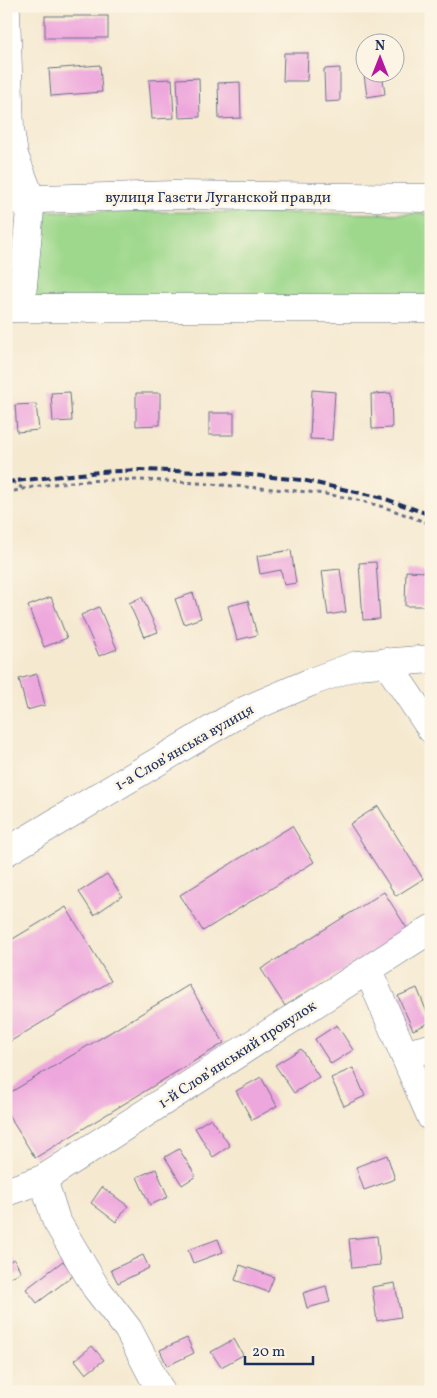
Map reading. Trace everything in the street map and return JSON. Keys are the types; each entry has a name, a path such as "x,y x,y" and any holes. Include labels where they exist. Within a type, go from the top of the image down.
{"street":[{"path":"6,12 10,129 18,199 14,307 431,308"},
{"name":"вулиця Газєти Луганской правди","path":"18,199 174,195 431,198"},
{"name":"1-а Слов’янська вулиця","path":"6,852 241,712 311,682 357,665 431,658"},
{"path":"386,662 431,729"},
{"name":"1-й Слов’янський провулок","path":"6,1192 43,1179 431,930"},
{"path":"368,970 431,1117"},
{"path":"405,1054 431,1048"},
{"path":"43,1179 56,1220 96,1288 128,1329 160,1392"}],"path":[{"path":"6,477 22,489"},
{"path":"6,493 22,489 95,480 154,480 327,494 370,503 431,524"}],"green space":[{"path":"42,211 431,214 431,296 35,299"}],"building":[{"path":"45,16 108,16 108,38 45,38"},
{"path":"284,53 308,53 307,81 283,81"},
{"path":"100,65 102,92 51,96 49,69"},
{"path":"340,68 340,101 325,102 324,69"},
{"path":"199,78 200,117 179,118 177,79"},
{"path":"172,79 174,118 152,119 149,80"},
{"path":"240,82 241,118 219,119 218,83"},
{"path":"365,82 383,82 385,94 367,97"},
{"path":"312,390 335,392 332,440 310,439"},
{"path":"70,392 72,421 53,422 51,393"},
{"path":"136,393 160,393 160,425 136,426"},
{"path":"391,393 392,428 372,429 371,394"},
{"path":"36,404 39,430 17,432 15,405"},
{"path":"209,413 234,413 234,435 209,435"},
{"path":"291,550 296,583 284,585 281,570 260,574 257,556"},
{"path":"376,562 380,619 363,620 359,563"},
{"path":"340,569 346,612 328,615 322,571"},
{"path":"406,571 426,572 426,606 405,606"},
{"path":"193,593 201,618 184,624 175,599"},
{"path":"51,597 67,638 44,647 28,606"},
{"path":"142,597 158,632 144,637 129,603"},
{"path":"248,601 257,635 237,640 228,606"},
{"path":"99,607 117,649 99,656 81,615"},
{"path":"37,674 45,705 27,710 19,679"},
{"path":"378,806 423,879 396,896 350,824"},
{"path":"292,826 314,862 203,931 180,895"},
{"path":"107,874 122,896 94,915 79,892"},
{"path":"384,892 408,930 285,1006 261,969"},
{"path":"66,907 111,981 6,1044 6,943"},
{"path":"189,985 224,1043 35,1158 6,1111 6,1095"},
{"path":"417,988 431,1022 413,1030 398,996"},
{"path":"337,1025 353,1050 331,1064 315,1039"},
{"path":"301,1049 319,1077 294,1093 275,1065"},
{"path":"353,1068 365,1096 344,1106 331,1078"},
{"path":"261,1077 277,1106 252,1120 236,1091"},
{"path":"211,1118 230,1146 213,1157 195,1128"},
{"path":"179,1149 196,1176 182,1185 165,1157"},
{"path":"387,1155 395,1179 364,1190 356,1167"},
{"path":"156,1169 168,1197 150,1205 137,1177"},
{"path":"102,1187 128,1206 116,1222 91,1203"},
{"path":"377,1236 380,1265 352,1268 349,1239"},
{"path":"218,1239 223,1252 193,1263 188,1250"},
{"path":"143,1255 149,1268 118,1283 111,1270"},
{"path":"14,1259 21,1272 6,1280 6,1263"},
{"path":"63,1261 74,1275 37,1303 26,1289"},
{"path":"240,1265 274,1277 268,1292 235,1280"},
{"path":"395,1283 401,1317 377,1321 372,1287"},
{"path":"326,1286 330,1302 307,1308 303,1293"},
{"path":"187,1338 194,1353 167,1366 160,1350"},
{"path":"234,1339 243,1355 221,1367 211,1352"},
{"path":"92,1346 104,1360 86,1374 75,1360"}],"railway":[{"path":"6,482 99,472 140,470 231,473 302,480 383,498 431,515"}]}
